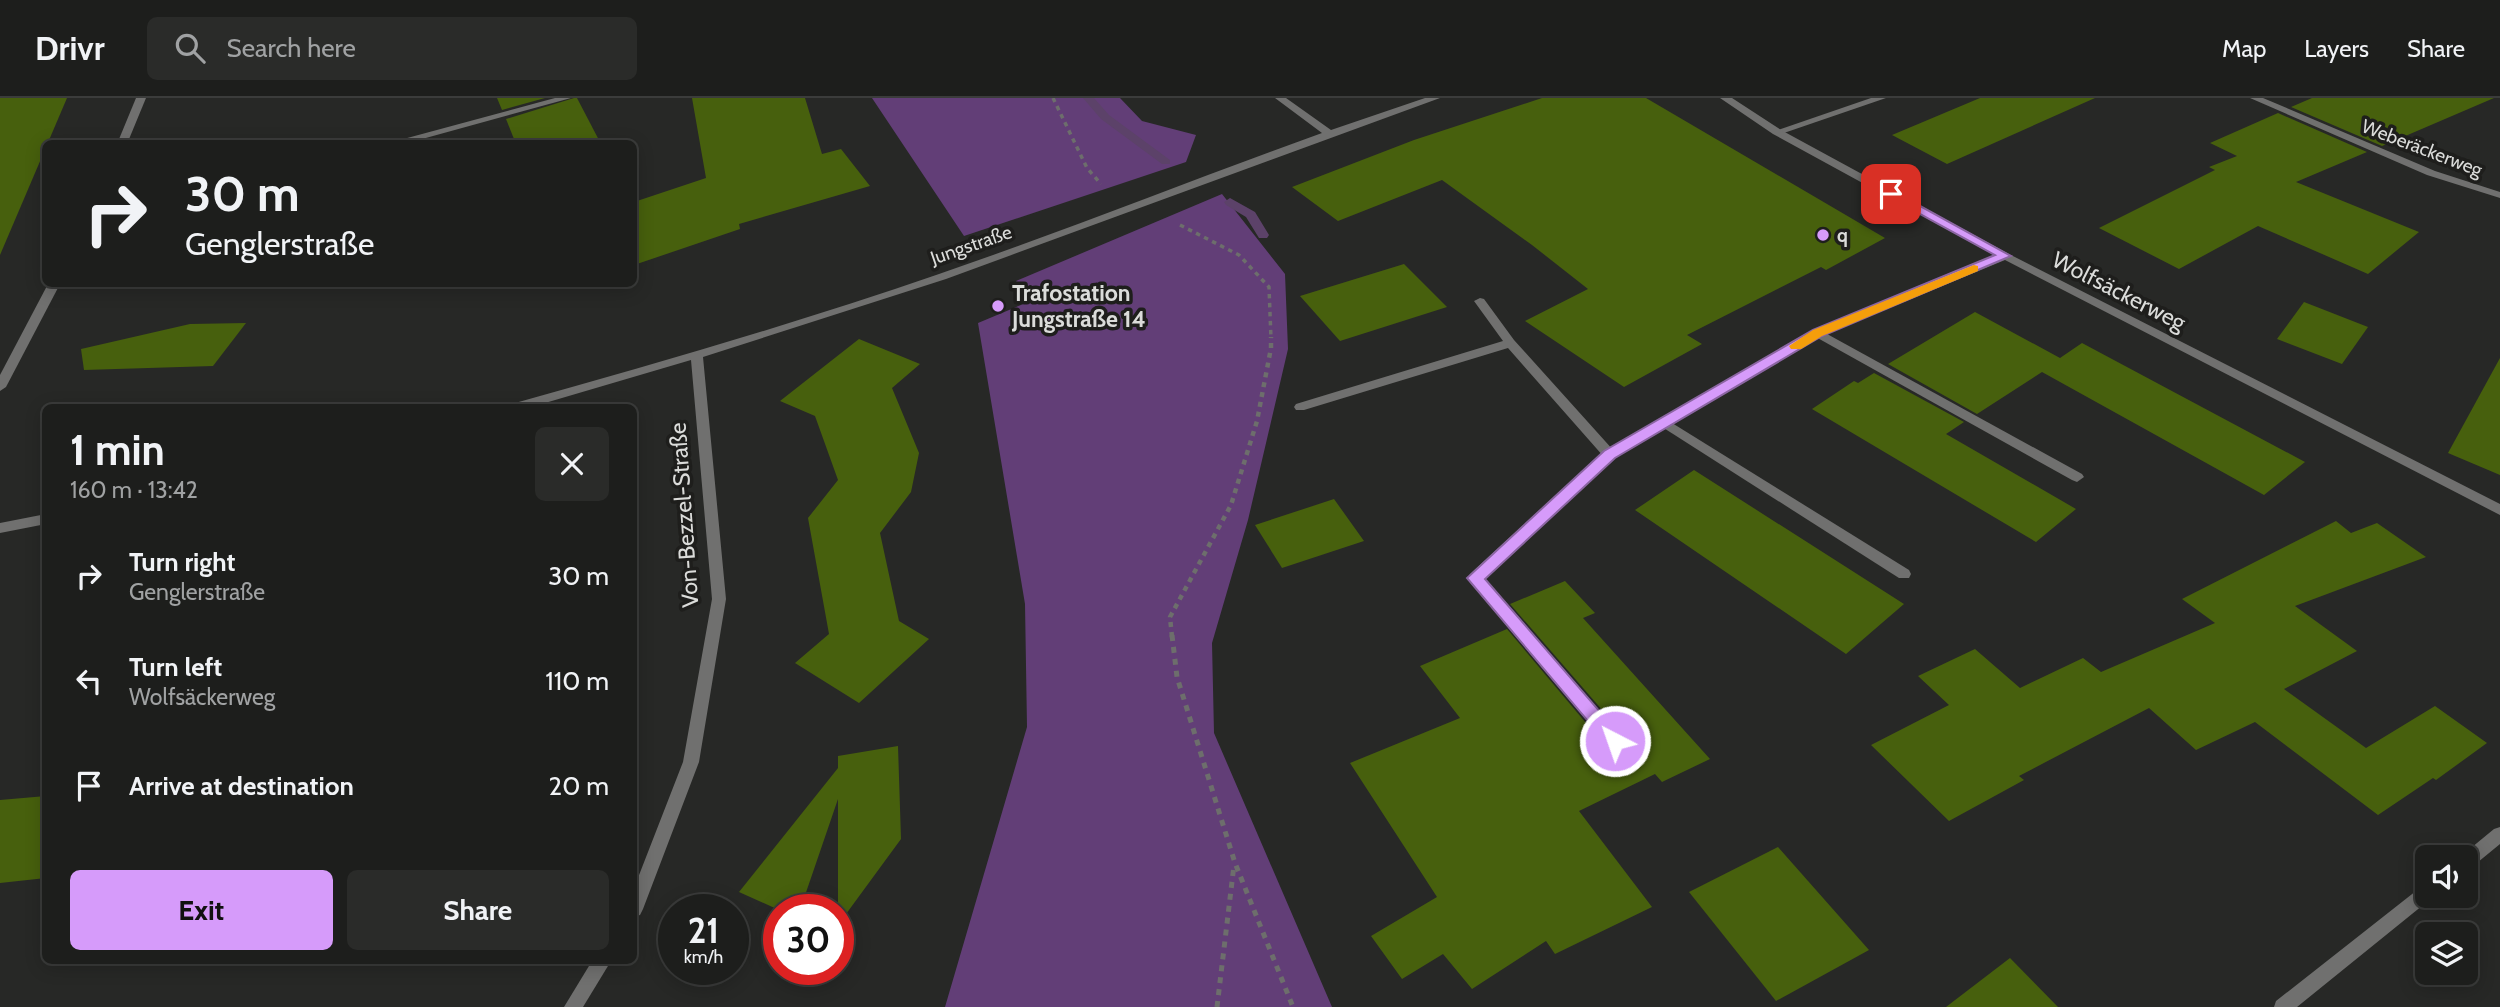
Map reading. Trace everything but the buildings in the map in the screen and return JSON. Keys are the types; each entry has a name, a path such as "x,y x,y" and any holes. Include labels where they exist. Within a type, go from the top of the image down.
{"street":[{"path":"123,140 141,98"},
{"path":"405,140 566,98"},
{"path":"1280,98 1328,133"},
{"name":"Jungstraße","path":"527,404 697,357 1000,256 1328,133 1435,98"},
{"name":"Wolfsäckerweg","path":"1725,98 1777,132 2005,256 2500,510"},
{"path":"1777,132 1881,98"},
{"name":"Weberäckerweg","path":"2255,98 2431,173 2500,195"},
{"path":"1615,741 1475,578 1609,454 1818,333 2005,256"},
{"path":"0,387 52,287"},
{"path":"1480,301 1510,343 1609,454"},
{"path":"1818,333 2077,477"},
{"path":"1300,407 1510,343"},
{"name":"Von-Bezzel-Straße","path":"637,901 691,762 719,599 697,357"},
{"path":"1664,422 1904,574"},
{"path":"0,528 42,520"},
{"path":"2478,852 2500,834"},
{"path":"2283,1007 2415,902"},
{"path":"573,1007 600,964"}],"path":[{"path":"1053,98 1087,168 1101,184 1239,255 1269,288 1271,348 1257,421 1231,505 1170,617 1177,677 1235,863 1293,1007"},
{"path":"1217,1007 1235,863"}],"shaded area":[{"path":"872,98 1120,98 1142,121 1196,135 1186,162 964,236"},
{"path":"1222,194 1285,274 1288,349 1248,520 1212,643 1214,733 1332,1007 945,1007 1027,727 1025,604 978,323 1028,302 1016,281"}],"waterway":[{"path":"1088,98 1105,117 1166,162"},
{"path":"1230,202 1251,215 1263,235"}],"slow traffic":[{"path":"1796,346 1818,333 1974,269"}],"place":[{"name":"q","path":"1823,235"},
{"name":"Trafostation Jungstraße 14","path":"998,306"}],"route":[{"path":"1615,741 1475,578 1609,454 1818,333 2005,256 1891,194"}]}
